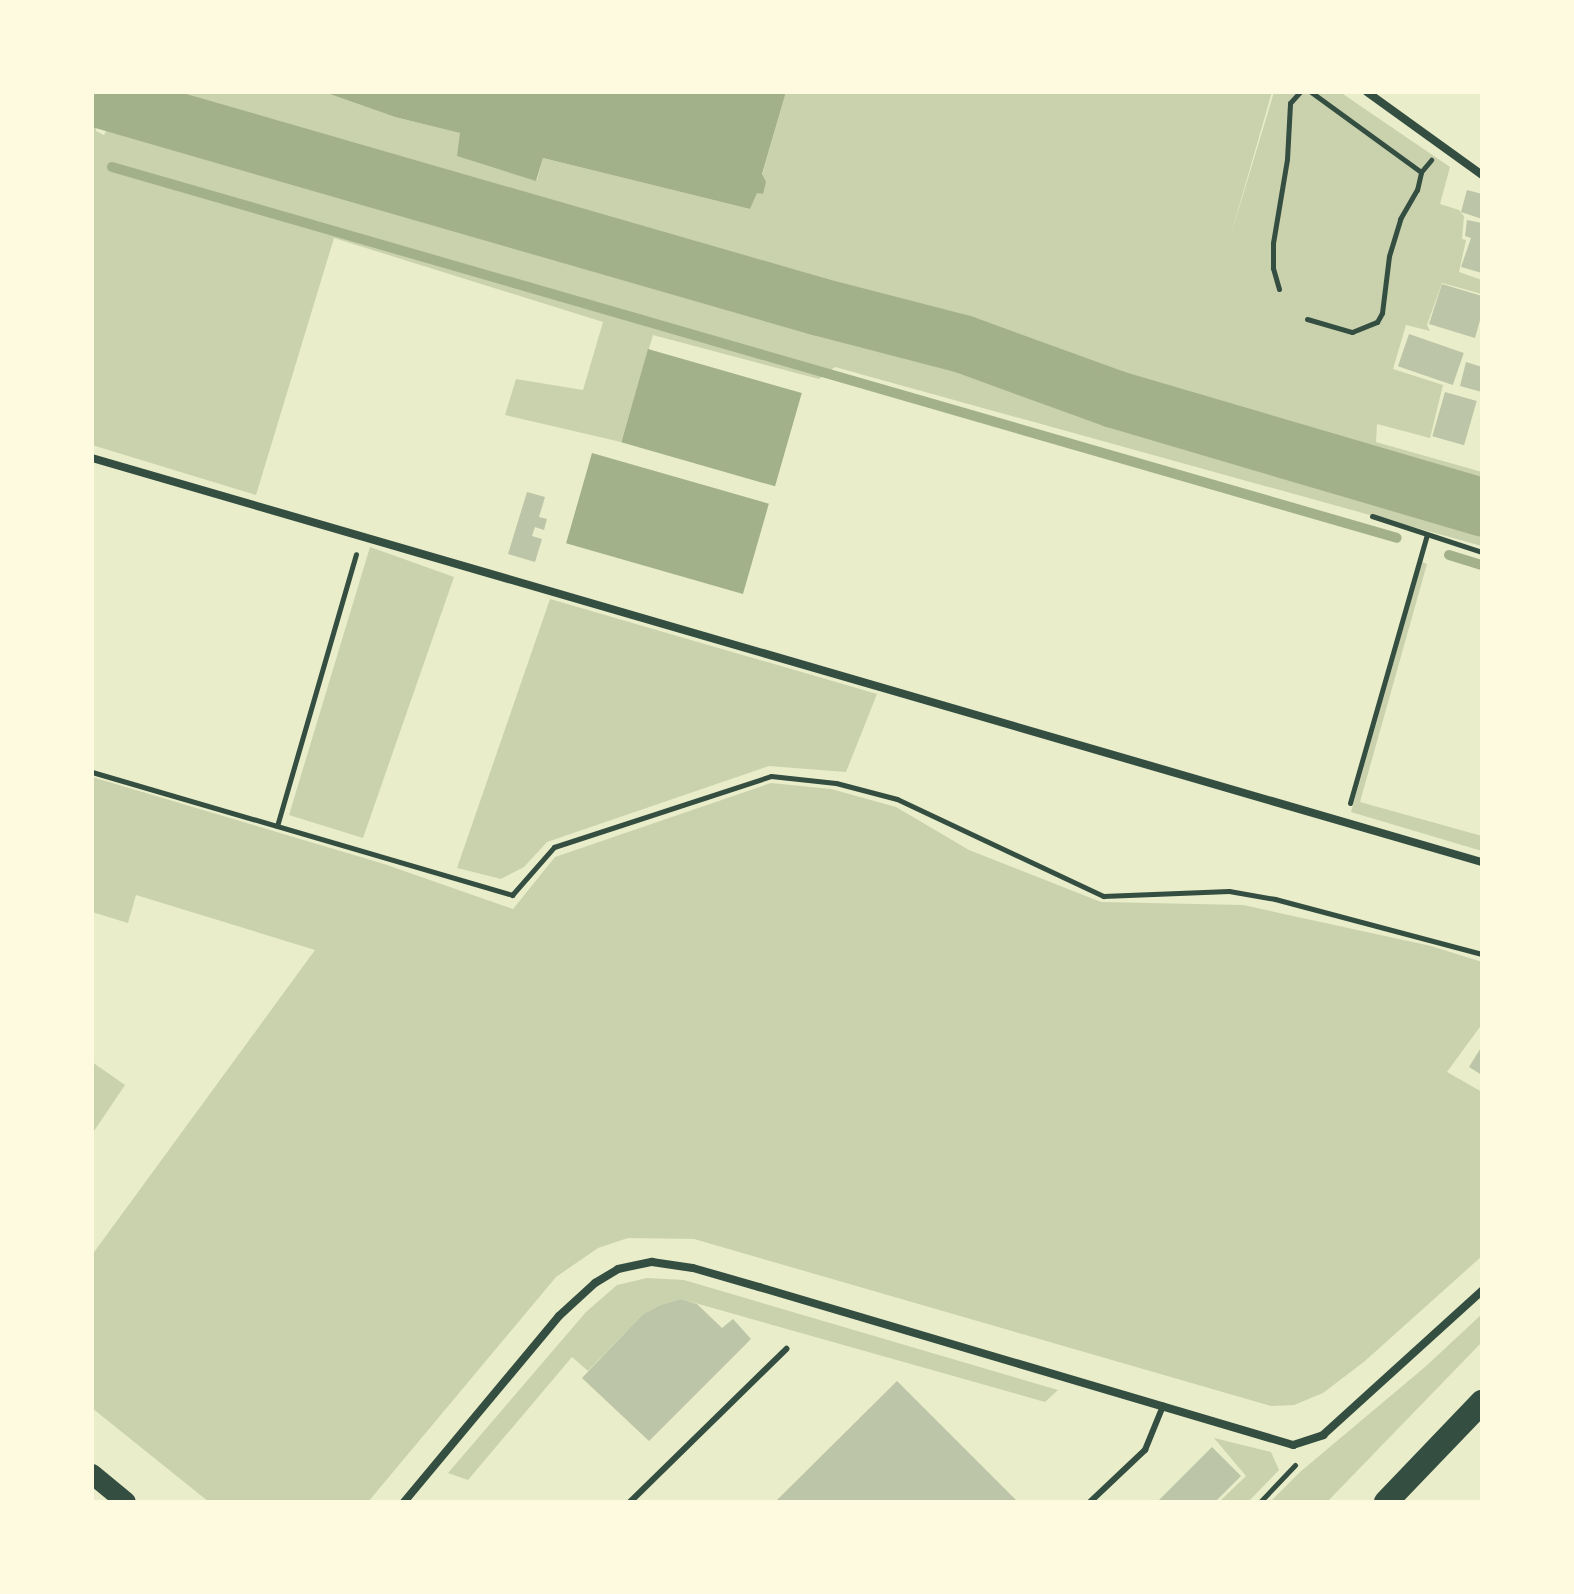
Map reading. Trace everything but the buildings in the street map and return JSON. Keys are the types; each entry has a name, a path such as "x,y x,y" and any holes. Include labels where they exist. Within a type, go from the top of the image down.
{"highway":[{"path":"1386,1502 1482,1402"}],"main road":[{"path":"92,1474 126,1502"}],"street":[{"path":"1367,92 1482,175"},
{"path":"92,458 1482,862"},
{"path":"405,1502 559,1316 595,1283 618,1269 652,1262 706,1272 1293,1445 1307,1443 1323,1435 1482,1291"}],"lane":[{"path":"630,1502 786,1349"},
{"path":"1090,1502 1145,1450 1163,1406"}],"path":[{"path":"1279,289 1273,268 1273,243 1287,159 1290,103 1300,92"},
{"path":"1311,92 1421,172"},
{"path":"1307,319 1352,332 1377,322 1382,313 1389,256 1421,172 1442,146"},
{"path":"1372,516 1482,552"},
{"path":"277,826 362,534"},
{"path":"1345,822 1427,535"},
{"path":"92,772 512,895 554,847 771,776 836,783 897,799 1103,896 1229,891 1275,899 1482,954"},
{"path":"1260,1502 1293,1469 1307,1443"}],"shaded area":[{"path":"165,92 324,92 395,117 461,133 537,180 543,158 750,209 757,192 763,194 762,175 786,92 1272,92 1230,238 1274,92 1340,92 1450,167 1440,204 1459,210 1464,216 1462,239 1466,240 1459,272 1482,280 1482,294 1442,283 1427,325 1430,331 1406,325 1393,369 1443,385 1430,438 1377,424 1376,442 1482,472 1482,499 1111,389 1054,365 168,106 172,94"},
{"path":"324,92 786,92 762,174 766,182 763,194 757,193 750,209 543,158 536,181 457,156 460,133 395,117"},
{"path":"92,108 98,109 96,131 104,135 116,113 573,247 715,283 780,311 822,315 991,359 1017,377 1041,381 1097,408 1482,519 1482,546 835,367 819,379 653,335 621,442 505,415 516,379 583,390 603,322 334,238 256,495 92,445"},
{"path":"648,349 802,393 775,486 621,442"},
{"path":"1279,438 1482,499 1482,513 1268,451"},
{"path":"592,453 769,504 743,594 566,543"},
{"path":"370,547 454,577 363,838 289,815"},
{"path":"1422,562 1427,564 1360,802 1482,836 1482,851 1351,812"},
{"path":"550,599 877,694 846,772 769,766 547,842 524,867 501,879 457,868"},
{"path":"92,777 384,864 513,909 555,857 771,783 831,789 896,807 969,850 1101,902 1243,905 1431,946 1482,962 1482,1024 1447,1072 1482,1092 1482,1256 1365,1361 1323,1393 1294,1405 1271,1406 694,1239 628,1238 598,1248 556,1277 368,1502 209,1502 92,1408 92,1255 315,950 136,895 128,923 92,912"},
{"path":"92,1062 125,1085 92,1134"},
{"path":"647,1278 684,1280 1058,1390 1045,1402 681,1299 660,1305 642,1315 588,1371 572,1357 468,1480 448,1473 586,1312 617,1285"},
{"path":"1482,1314 1482,1342 1327,1502 1270,1502 1300,1472 1425,1367"},
{"path":"1214,1438 1271,1452 1279,1470 1248,1502 1219,1502 1246,1476"}],"waterway":[{"path":"92,97 820,307 963,344 1114,399 1482,507"},
{"path":"112,167 1397,538"},
{"path":"1449,555 1482,565"}]}
